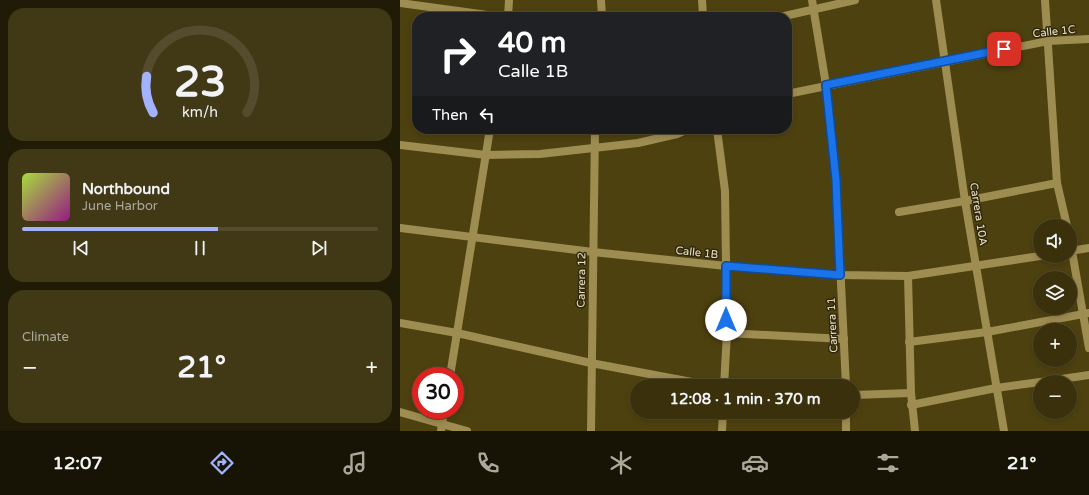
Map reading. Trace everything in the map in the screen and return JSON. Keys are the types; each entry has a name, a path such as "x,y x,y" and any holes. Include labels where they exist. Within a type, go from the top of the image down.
{"street":[{"path":"508,12 509,0"},
{"path":"601,0 602,12"},
{"path":"702,0 703,12"},
{"name":"Carrera 11","path":"812,0 826,85 836,180 846,379"},
{"path":"792,14 855,0"},
{"name":"Carrera 10A","path":"936,0 965,201 1004,431"},
{"path":"1045,0 1057,182 1065,219"},
{"path":"400,3 466,12"},
{"name":"Calle 1C","path":"792,93 1048,41 1089,39"},
{"path":"452,367 489,134"},
{"name":"Carrera 12","path":"591,431 593,148 594,134"},
{"path":"400,145 486,155 540,154 638,143 677,134"},
{"path":"718,134 725,191 727,333 724,379"},
{"path":"899,212 965,201 1057,182"},
{"name":"Calle 1B","path":"400,228 593,252 726,266 840,275 908,276 1033,257"},
{"path":"1077,250 1089,248"},
{"path":"1074,263 1086,314 1089,348"},
{"path":"908,276 911,405 915,431"},
{"path":"909,342 987,332 1086,314"},
{"path":"400,323 458,333 591,363 676,379"},
{"path":"727,333 844,339"},
{"path":"1077,377 1089,375"},
{"path":"911,405 996,388 1033,383"},
{"path":"860,395 911,393"},
{"path":"400,412 442,427 467,431"},
{"path":"722,431 723,419"},
{"path":"846,419 846,431"}],"route":[{"path":"726,320 726,266 840,275 836,180 826,85 1004,49"}]}
